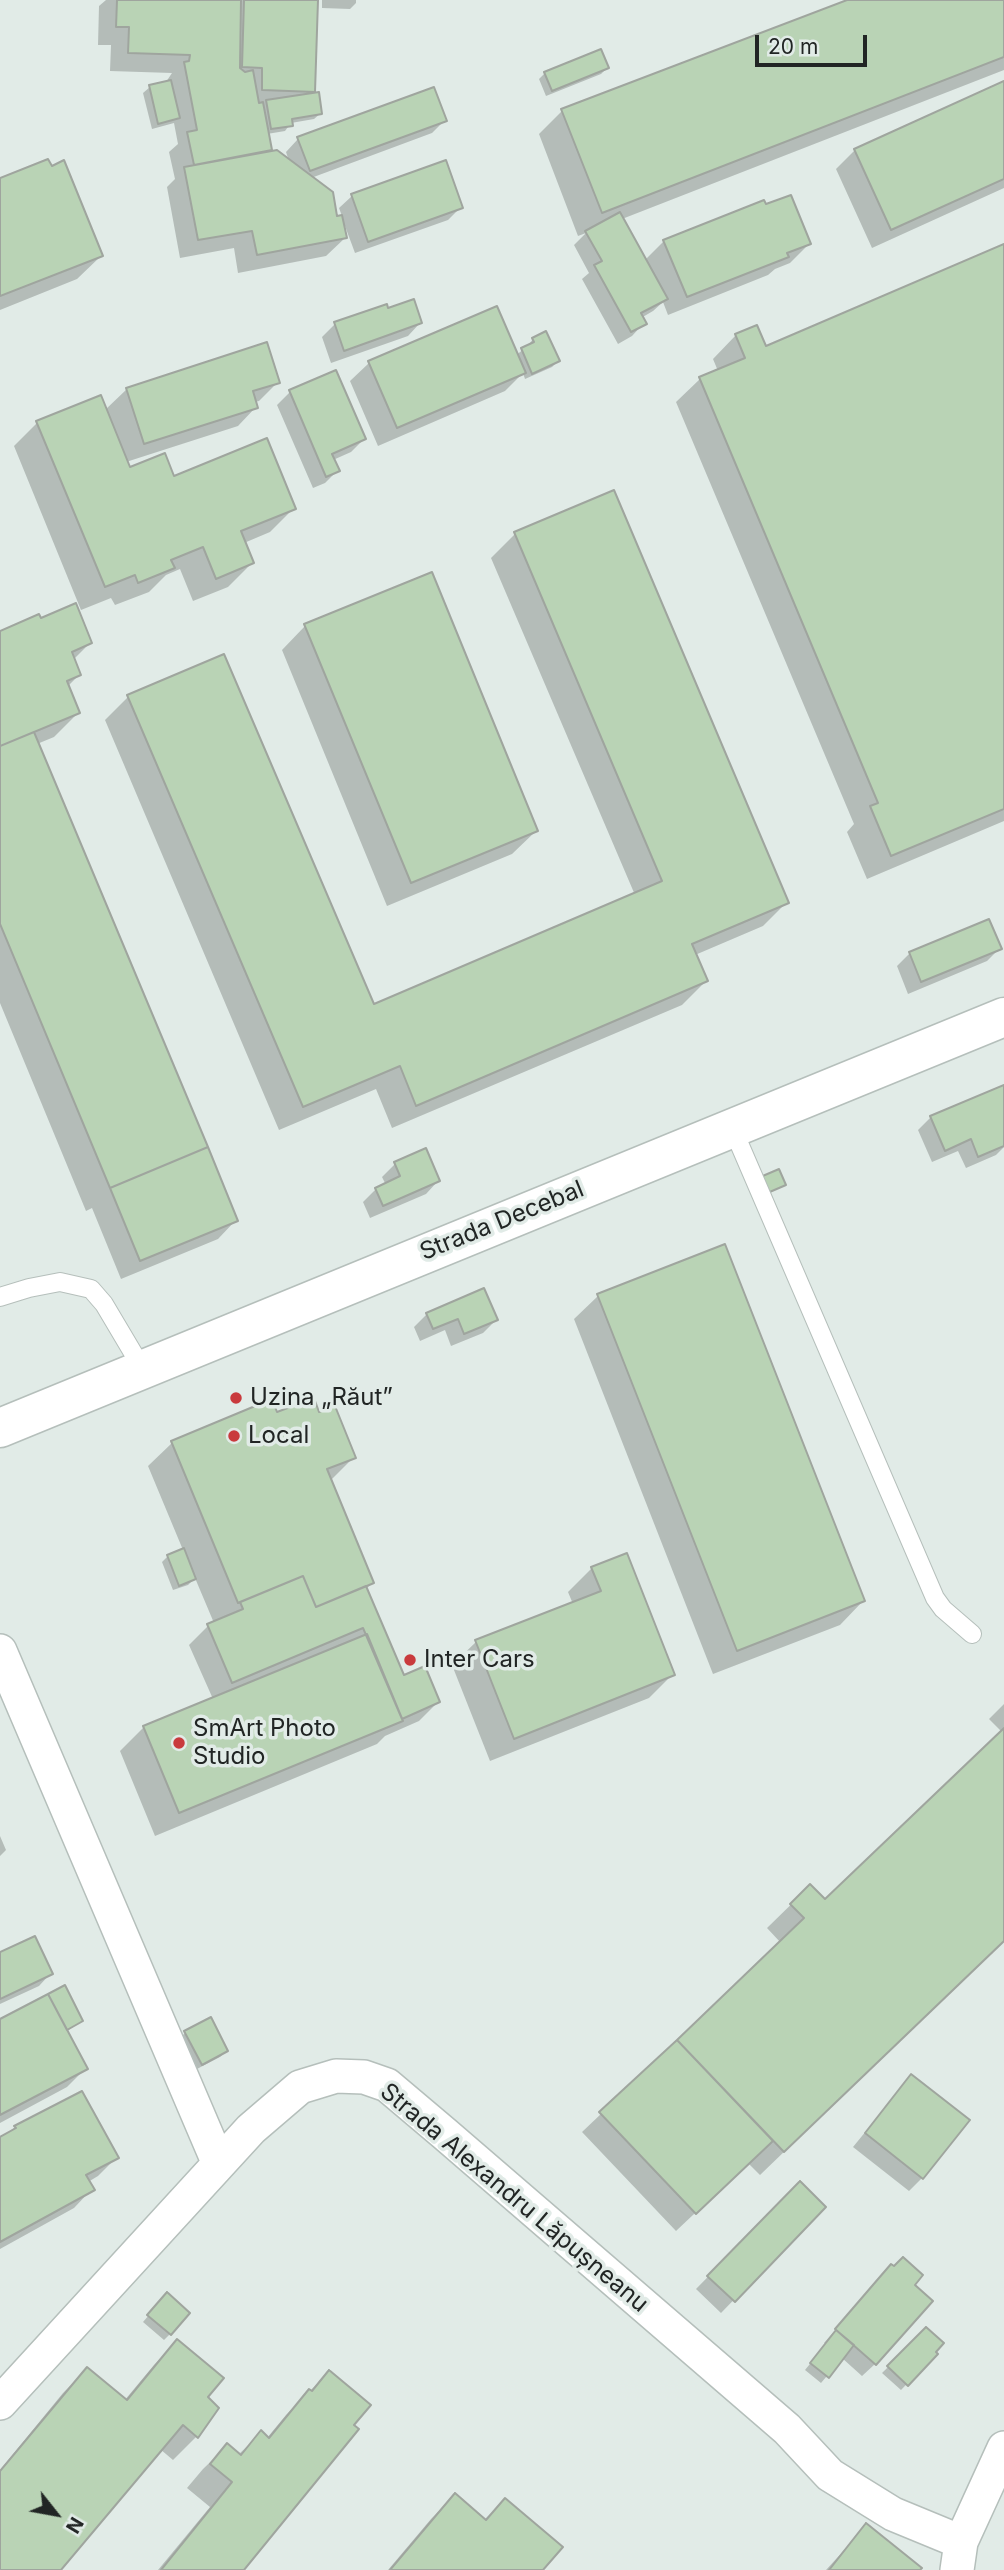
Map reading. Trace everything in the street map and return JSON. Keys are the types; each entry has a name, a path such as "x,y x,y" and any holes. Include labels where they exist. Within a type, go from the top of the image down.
{"main road":[{"name":"Strada Decebal","path":"0,1428 1004,1017"}],"street":[{"path":"0,1651 219,2164"},
{"name":"Strada Alexandru Lăpușneanu","path":"0,2403 251,2129 300,2087 336,2076 364,2077 387,2085 787,2429 830,2475 959,2556"},
{"path":"959,2556 1004,2448"}],"lane":[{"path":"732,1127 935,1598 943,1609 972,1634"},
{"path":"0,1297 60,1282 91,1289 104,1304 142,1368"}],"building":[{"path":"117,0 241,0 240,68 245,72 253,70 259,103 263,102 272,150 194,165 187,132 197,130 184,62 189,61 190,55 128,53 129,27 116,27"},
{"path":"244,0 318,0 315,92 262,90 262,68 242,67"},
{"path":"847,0 1004,0 1004,57 602,213 561,109"},
{"path":"601,49 609,68 552,91 544,72"},
{"path":"171,80 180,118 158,124 149,85"},
{"path":"1004,81 1004,179 891,230 854,149"},
{"path":"434,87 447,121 310,171 297,137"},
{"path":"319,92 322,114 292,119 293,126 271,129 266,100"},
{"path":"277,150 333,192 337,216 342,215 347,238 257,255 252,231 198,240 184,167"},
{"path":"48,159 52,166 64,160 103,256 0,296 0,178"},
{"path":"446,160 463,208 368,242 351,194"},
{"path":"791,195 811,244 787,253 789,257 687,297 663,240 764,200 766,204"},
{"path":"620,212 668,299 641,313 647,324 631,332 594,265 602,261 585,231"},
{"path":"1004,244 1004,809 891,856 870,806 878,803 699,377 745,358 735,334 757,325 766,346"},
{"path":"414,299 422,323 344,351 334,322 387,304 388,308"},
{"path":"497,306 526,373 397,428 368,361"},
{"path":"546,331 560,361 532,374 521,348 534,342 532,338"},
{"path":"267,342 280,383 253,391 258,408 144,444 126,388"},
{"path":"336,370 366,439 332,454 340,471 326,477 289,390"},
{"path":"101,395 130,467 165,453 174,476 267,438 296,509 241,531 254,563 216,579 203,547 171,560 175,568 138,583 135,575 105,587 36,421"},
{"path":"614,490 789,903 692,944 708,981 416,1106 400,1066 303,1107 127,695 224,654 374,1004 662,881 514,532"},
{"path":"432,572 538,831 411,883 304,624"},
{"path":"76,603 92,643 72,652 81,675 67,681 80,713 0,746 0,631 39,614 41,618"},
{"path":"34,732 208,1147 110,1188 0,924 0,746"},
{"path":"989,919 1002,949 921,982 909,952"},
{"path":"1004,1085 1004,1146 978,1157 971,1139 945,1151 930,1116"},
{"path":"208,1147 238,1221 140,1261 110,1188"},
{"path":"426,1148 440,1181 383,1206 375,1188 400,1176 394,1162"},
{"path":"779,1169 786,1185 765,1194 758,1178"},
{"path":"725,1244 865,1601 737,1651 597,1294"},
{"path":"484,1288 498,1320 464,1334 458,1319 433,1329 426,1313"},
{"path":"314,1398 319,1412 335,1406 356,1458 327,1469 374,1583 316,1607 303,1576 238,1603 171,1441 272,1399 277,1412"},
{"path":"184,1548 196,1579 179,1586 167,1555"},
{"path":"627,1553 675,1675 514,1739 475,1640 601,1591 591,1567"},
{"path":"303,1576 316,1607 366,1586 404,1675 425,1666 440,1702 402,1719 363,1628 232,1683 207,1624 243,1609 240,1602"},
{"path":"367,1634 403,1721 179,1813 143,1726"},
{"path":"1004,1728 1004,1941 784,2152 677,2040 804,1918 790,1904 810,1884 825,1899"},
{"path":"35,1936 53,1974 0,1999 0,1952"},
{"path":"65,1985 83,2021 67,2030 48,1994"},
{"path":"48,1994 88,2069 0,2115 0,2019"},
{"path":"211,2017 228,2051 202,2065 184,2031"},
{"path":"677,2040 773,2141 696,2214 599,2112"},
{"path":"911,2074 970,2120 923,2179 865,2133"},
{"path":"82,2091 119,2158 86,2175 95,2190 0,2242 0,2137 16,2128 14,2126"},
{"path":"800,2181 826,2207 735,2302 707,2276"},
{"path":"903,2257 923,2275 915,2285 933,2301 876,2365 835,2329 891,2264 894,2266"},
{"path":"167,2292 190,2313 171,2335 147,2315"},
{"path":"926,2327 944,2343 936,2352 938,2354 908,2386 887,2366"},
{"path":"836,2330 854,2345 829,2378 810,2363"},
{"path":"177,2339 224,2378 208,2397 219,2408 198,2438 183,2425 61,2570 0,2570 0,2471 87,2367 127,2400"},
{"path":"329,2370 371,2405 354,2425 359,2429 244,2570 161,2570 232,2482 210,2464 227,2443 241,2455 261,2430 269,2438 309,2389 312,2391"},
{"path":"455,2493 486,2520 505,2498 563,2547 543,2570 390,2570"},
{"path":"866,2523 922,2568 829,2570"}],"place":[{"name":"Uzina „Răut”","path":"236,1398"},
{"name":"Local","path":"234,1436"},
{"name":"Inter Cars","path":"410,1660"},
{"name":"SmArt Photo Studio","path":"179,1743"}]}
